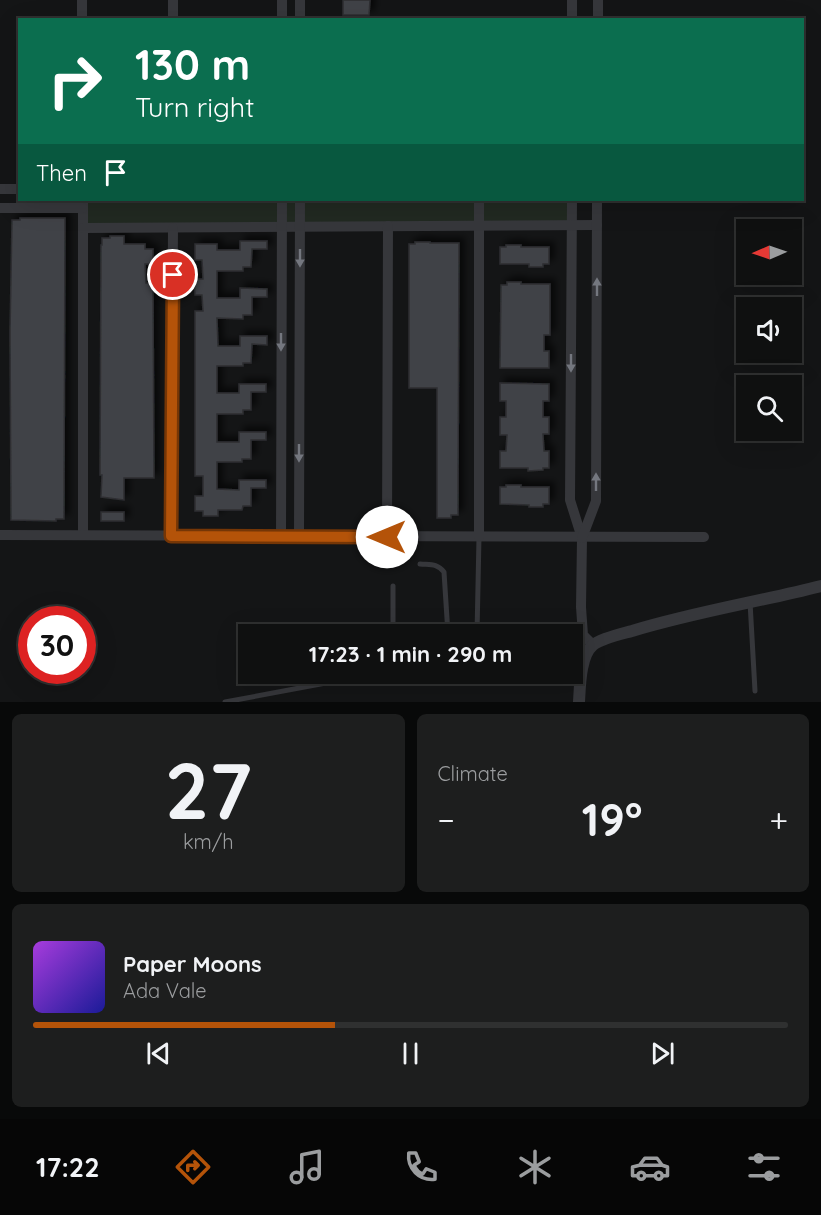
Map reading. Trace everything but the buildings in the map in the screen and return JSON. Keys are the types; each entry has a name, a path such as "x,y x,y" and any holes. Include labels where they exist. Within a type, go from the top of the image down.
{"street":[{"path":"82,0 82,18"},
{"path":"173,0 173,18"},
{"path":"282,0 282,18"},
{"path":"300,0 300,18"},
{"path":"572,0 572,18"},
{"path":"598,0 598,18"},
{"path":"0,189 18,189"},
{"path":"281,536 282,201"},
{"path":"299,536 300,201"},
{"path":"478,537 479,201"},
{"path":"572,201 570,500 582,537 583,634 593,645"},
{"path":"582,537 596,501 597,201"},
{"path":"0,208 83,204 83,535"},
{"path":"83,228 597,225"},
{"path":"387,537 388,226"},
{"path":"171,536 173,228"},
{"path":"0,535 704,537"},
{"path":"579,702 580,676 587,654 593,645 651,625 821,586"}],"lane":[{"path":"477,624 478,537"},
{"path":"420,564 435,565 444,572 447,624"},
{"path":"393,586 393,624"},
{"path":"750,602 755,691"},
{"path":"225,702 321,684"}],"shaded area":[{"path":"83,201 572,201 572,225 83,228"}],"route":[{"path":"173,275 171,536 387,537"}]}
